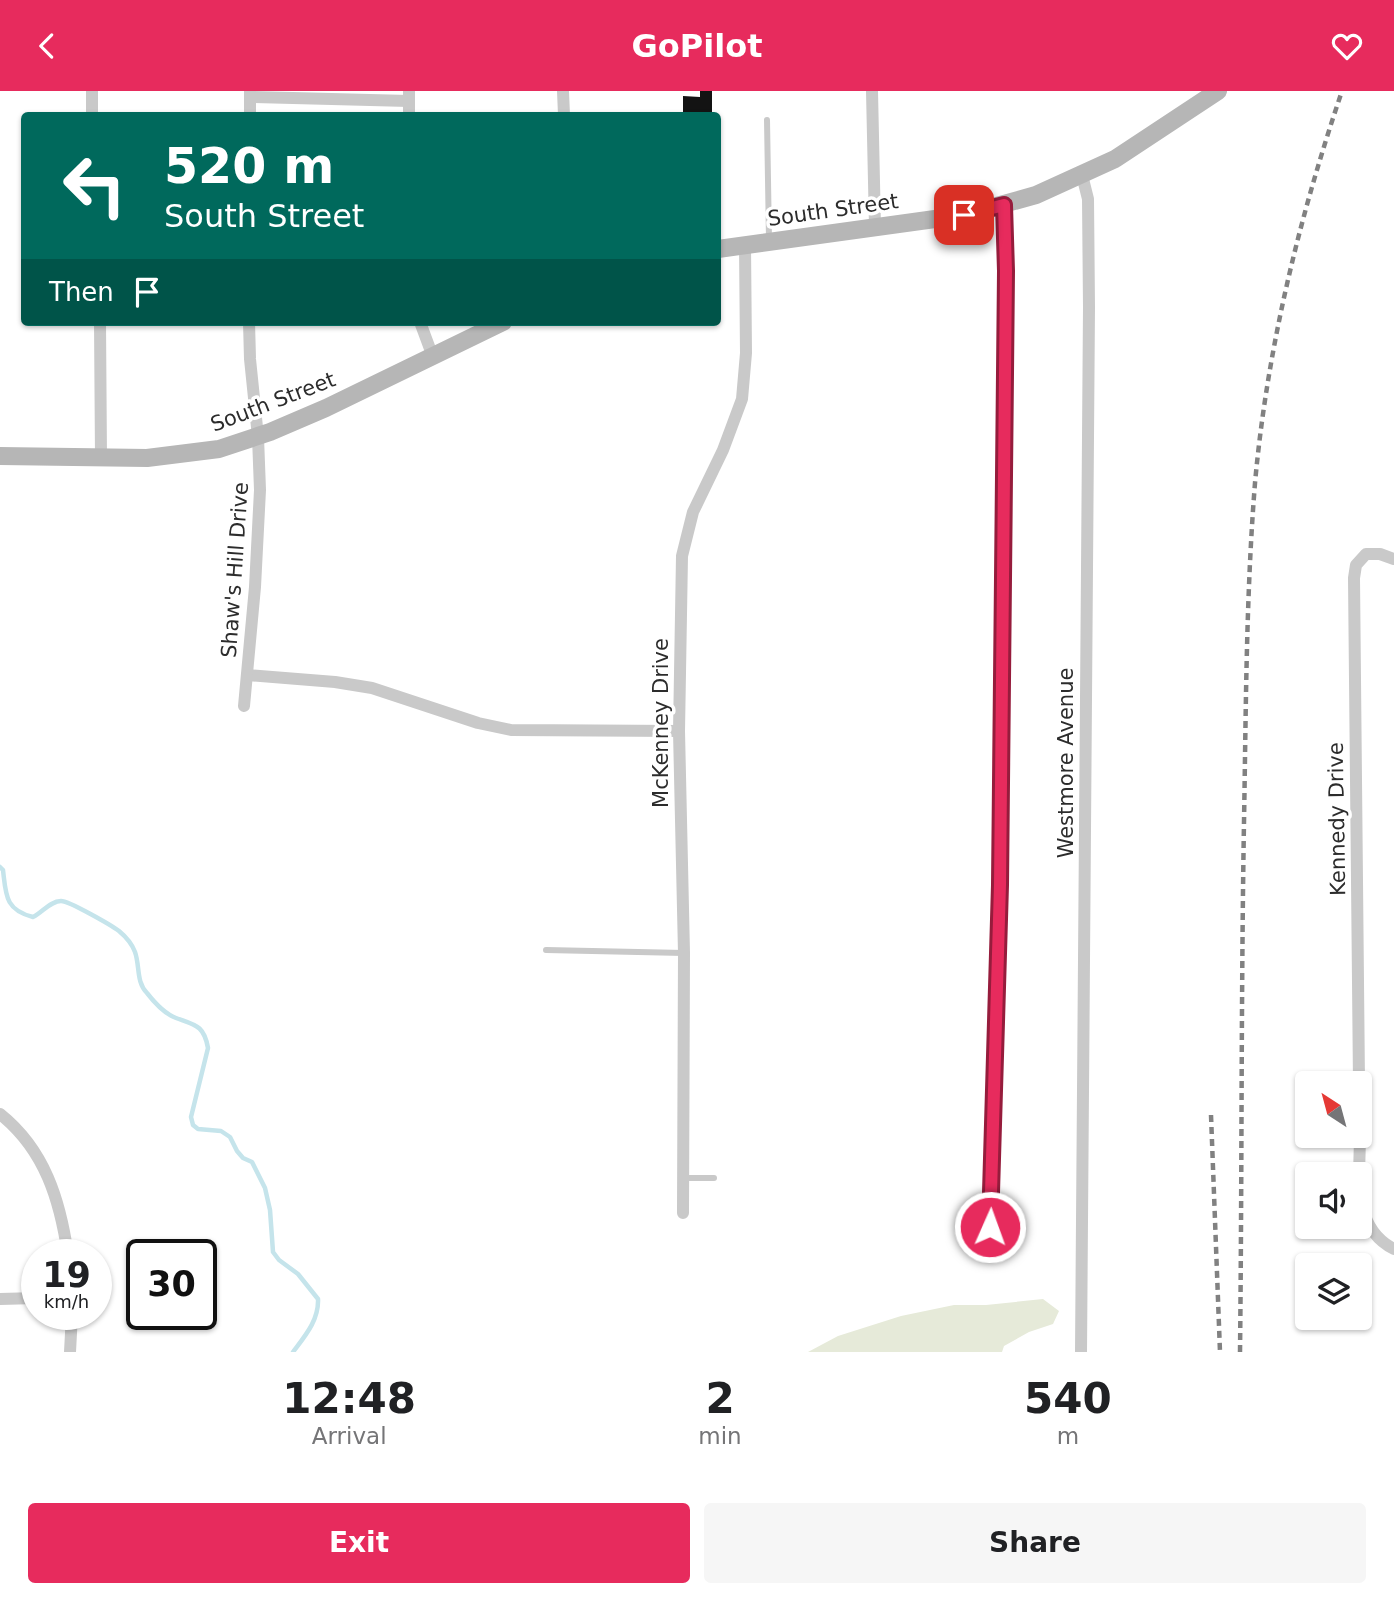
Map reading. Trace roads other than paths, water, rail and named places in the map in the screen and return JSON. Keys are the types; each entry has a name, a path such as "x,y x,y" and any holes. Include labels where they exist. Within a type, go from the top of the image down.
{"street":[{"path":"92,91 92,112"},
{"path":"563,91 564,112"},
{"path":"872,91 875,227"},
{"name":"South Street","path":"721,249 964,215 1036,195 1133,148 1218,91"},
{"path":"250,112 250,94 409,96"},
{"name":"Westmore Avenue","path":"1081,1352 1089,307 1089,212 1082,175"},
{"path":"994,1232 1006,271 1004,205"},
{"name":"McKenney Drive","path":"683,1213 684,953 680,731 682,556 693,512 723,450 741,400 746,353 746,245"},
{"path":"100,326 101,458"},
{"name":"Shaw's Hill Drive","path":"244,706 259,535 258,437 250,371 249,326"},
{"path":"421,326 433,357"},
{"name":"South Street","path":"0,456 155,458 199,453 258,437 326,408 495,326"},
{"name":"Kennedy Drive","path":"1359,1071 1354,578 1356,565 1362,556 1374,553 1394,559"},
{"path":"247,675 335,682 372,688 478,723 511,730 680,731"},
{"path":"0,1114 33,1147 48,1175 60,1210 65,1239"},
{"path":"1360,1148 1360,1185 1365,1220 1381,1242 1394,1249"},
{"path":"0,1299 21,1298"},
{"path":"70,1352 71,1330"}],"lane":[{"path":"767,120 769,242"},
{"path":"546,950 684,953"},
{"path":"683,1178 713,1178"}],"waterway":[{"path":"0,867 12,906 24,914 33,917 53,903 61,901 119,931 134,949 144,989 168,1014 201,1030 208,1048 191,1117 193,1125 198,1129 221,1131 230,1137 243,1158 252,1162 265,1188 270,1210 273,1252 298,1274 318,1299 314,1321 293,1352"}],"railway":[{"path":"1240,1352 1246,695 1255,483 1276,334 1312,187 1342,91"},
{"path":"1211,1115 1220,1352"}]}
